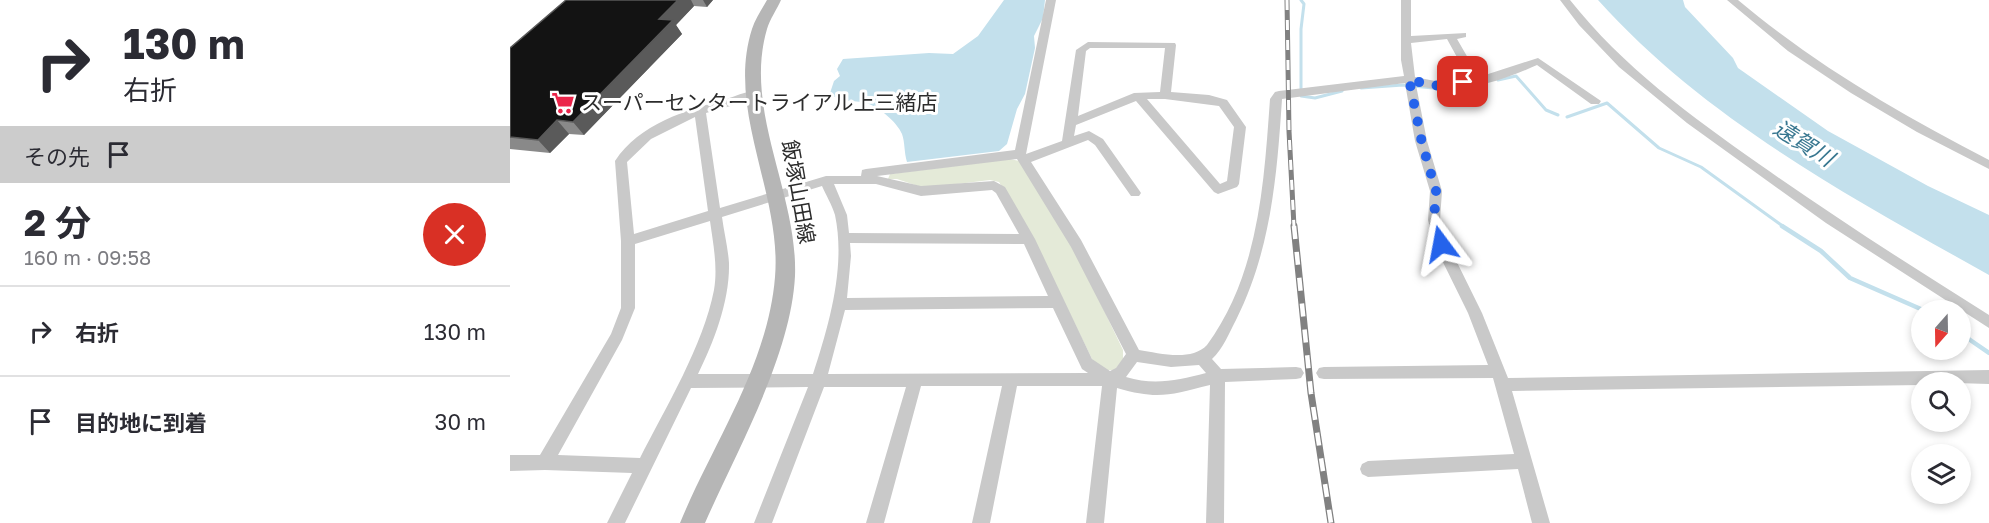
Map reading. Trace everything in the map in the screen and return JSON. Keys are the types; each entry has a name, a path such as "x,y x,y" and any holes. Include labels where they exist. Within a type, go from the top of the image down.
{"main road":[{"name":"飯塚山田線","path":"692,523 756,381 780,312 785,281 785,245 777,194 754,95 753,59 757,33 774,0"}],"street":[{"path":"1051,0 1022,157 1077,243 1134,355"},
{"path":"1406,0 1406,40 1410,83 1436,191 1434,220 1441,244 1475,314 1500,378 1541,523"},
{"path":"1565,0 1619,61 1673,108 1787,190 1989,322"},
{"path":"1732,0 1762,28 1851,91 1989,165"},
{"path":"1406,40 1456,36 1474,80"},
{"path":"1067,143 1081,50 1088,45 1171,45 1165,95"},
{"path":"1134,355 1168,360 1202,357 1212,348 1237,306 1258,250 1270,192 1276,99 1279,95 1410,83 1446,86 1515,73 1538,61 1595,101"},
{"path":"545,462 617,336 628,308 628,241 621,162 637,143 686,115 754,95"},
{"path":"1071,123 1138,96 1165,95 1209,99 1223,103 1240,127 1233,184 1218,189 1138,96"},
{"path":"616,523 700,355 722,289 722,262 700,111"},
{"path":"628,241 826,180 855,174 1022,157 1089,135 1099,142 1135,193"},
{"path":"763,523 818,381 840,304 844,270 844,238 837,201 826,180"},
{"path":"826,180 876,180 921,191 993,184 1001,190 1028,239 1087,364 1110,379 1143,389 1167,389 1218,376 1296,373"},
{"path":"844,238 1028,239"},
{"path":"840,304 1057,302"},
{"path":"687,381 1110,379 1121,374 1134,355"},
{"path":"1202,357 1218,376 1215,523"},
{"path":"1324,373 1500,378 1989,377"},
{"path":"1095,523 1110,379"},
{"path":"875,523 915,380"},
{"path":"981,523 1011,380"},
{"path":"1368,469 1524,461"},
{"path":"510,464 545,462 643,466"}],"green space":[{"path":"1010,159 1019,161 1073,246 1123,350 1123,359 1115,370 1106,370 1094,363 1032,236 999,182 990,180 924,188 897,179 888,179 890,174"}],"water":[{"path":"1004,0 1045,0 1043,18 1034,36 1035,48 1025,94 1017,109 1007,144 999,151 907,162 902,134 887,115 871,105 842,100 830,93 834,81 840,76 837,69 843,59 929,53 953,54 978,36"},
{"name":"遠賀川","path":"1598,0 1683,0 1685,7 1733,58 1738,68 1828,131 1928,186 1989,215 1989,275 1833,185 1733,119 1685,83 1640,43"}],"building":[{"name":"スーパーセンタートライアル上三緒店","path":"566,0 678,0 659,19 673,20 573,122 557,120 538,140 510,137 510,48"}],"waterway":[{"path":"1301,0 1304,4 1301,29 1301,96 1315,98 1342,91"},
{"path":"1498,80 1516,76 1546,110 1558,115"},
{"path":"1361,88 1403,85 1443,89"},
{"path":"1567,117 1607,103 1659,148 1701,167 1784,227"},
{"path":"1782,226 1821,251 1850,278 1911,305"},
{"path":"1971,341 1989,353"}],"railway":[{"path":"1287,0 1289,131 1294,227"},
{"path":"1294,226 1311,393 1331,523"}],"place":[{"name":"スーパーセンタートライアル上三緒店","path":"563,103"}],"route":[{"path":"1441,244 1434,220 1436,191 1422,143 1409,79 1432,86 1463,82"}]}
